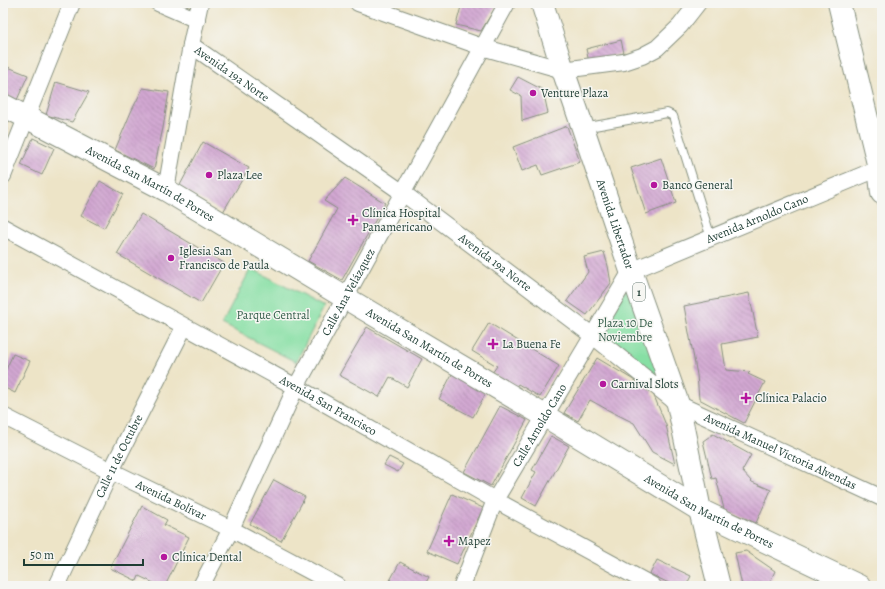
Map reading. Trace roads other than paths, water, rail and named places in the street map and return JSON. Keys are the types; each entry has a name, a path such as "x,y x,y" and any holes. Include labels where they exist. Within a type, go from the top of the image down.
{"main road":[{"name":"Avenida Libertador","path":"542,3 631,271 678,404 700,510 719,586"},
{"path":"839,3 880,167 882,193"},
{"name":"Avenida San Martín de Porres","path":"3,105 166,190 700,510 859,586"}],"street":[{"path":"3,176 72,3"},
{"path":"158,3 197,20"},
{"path":"166,190 191,45 200,3"},
{"path":"358,3 482,47 563,70 624,62 642,56 657,48 680,26 698,3"},
{"name":"Calle Ana Velázquez","path":"201,586 231,529 296,387 507,3"},
{"name":"Avenida 19a Norte","path":"191,45 403,193 593,336 678,404"},
{"name":"Avenida Arnoldo Cano","path":"631,271 880,167"},
{"name":"Avenida San Francisco","path":"3,227 296,387 495,500 653,586"},
{"name":"Calle Arnoldo Cano","path":"462,586 495,500 631,271"},
{"name":"Calle 11 de Octubre","path":"57,586 111,471 184,327"},
{"name":"Avenida Manuel Victoria Alvendas","path":"678,404 882,498"},
{"name":"Avenida Bolívar","path":"3,416 111,471 231,529 338,586"}],"lane":[{"path":"583,128 667,113 673,116 710,238"}],"place":[{"name":"Venture Plaza","path":"533,93"},
{"name":"Plaza Lee","path":"209,175"},
{"name":"Banco General","path":"654,185"},
{"name":"Clínica Hospital Panamericano","path":"353,220"},
{"name":"Iglesia San Francisco de Paula","path":"171,258"},
{"name":"La Buena Fe","path":"493,344"},
{"name":"Carnival Slots","path":"603,384"},
{"name":"Clínica Palacio","path":"746,398"},
{"name":"Mapez","path":"449,541"},
{"name":"Clínica Dental","path":"164,557"}],"park label":[{"name":"Parque Central","path":"273,315"},
{"name":"Plaza 10 De Noviembre","path":"625,330"}]}
